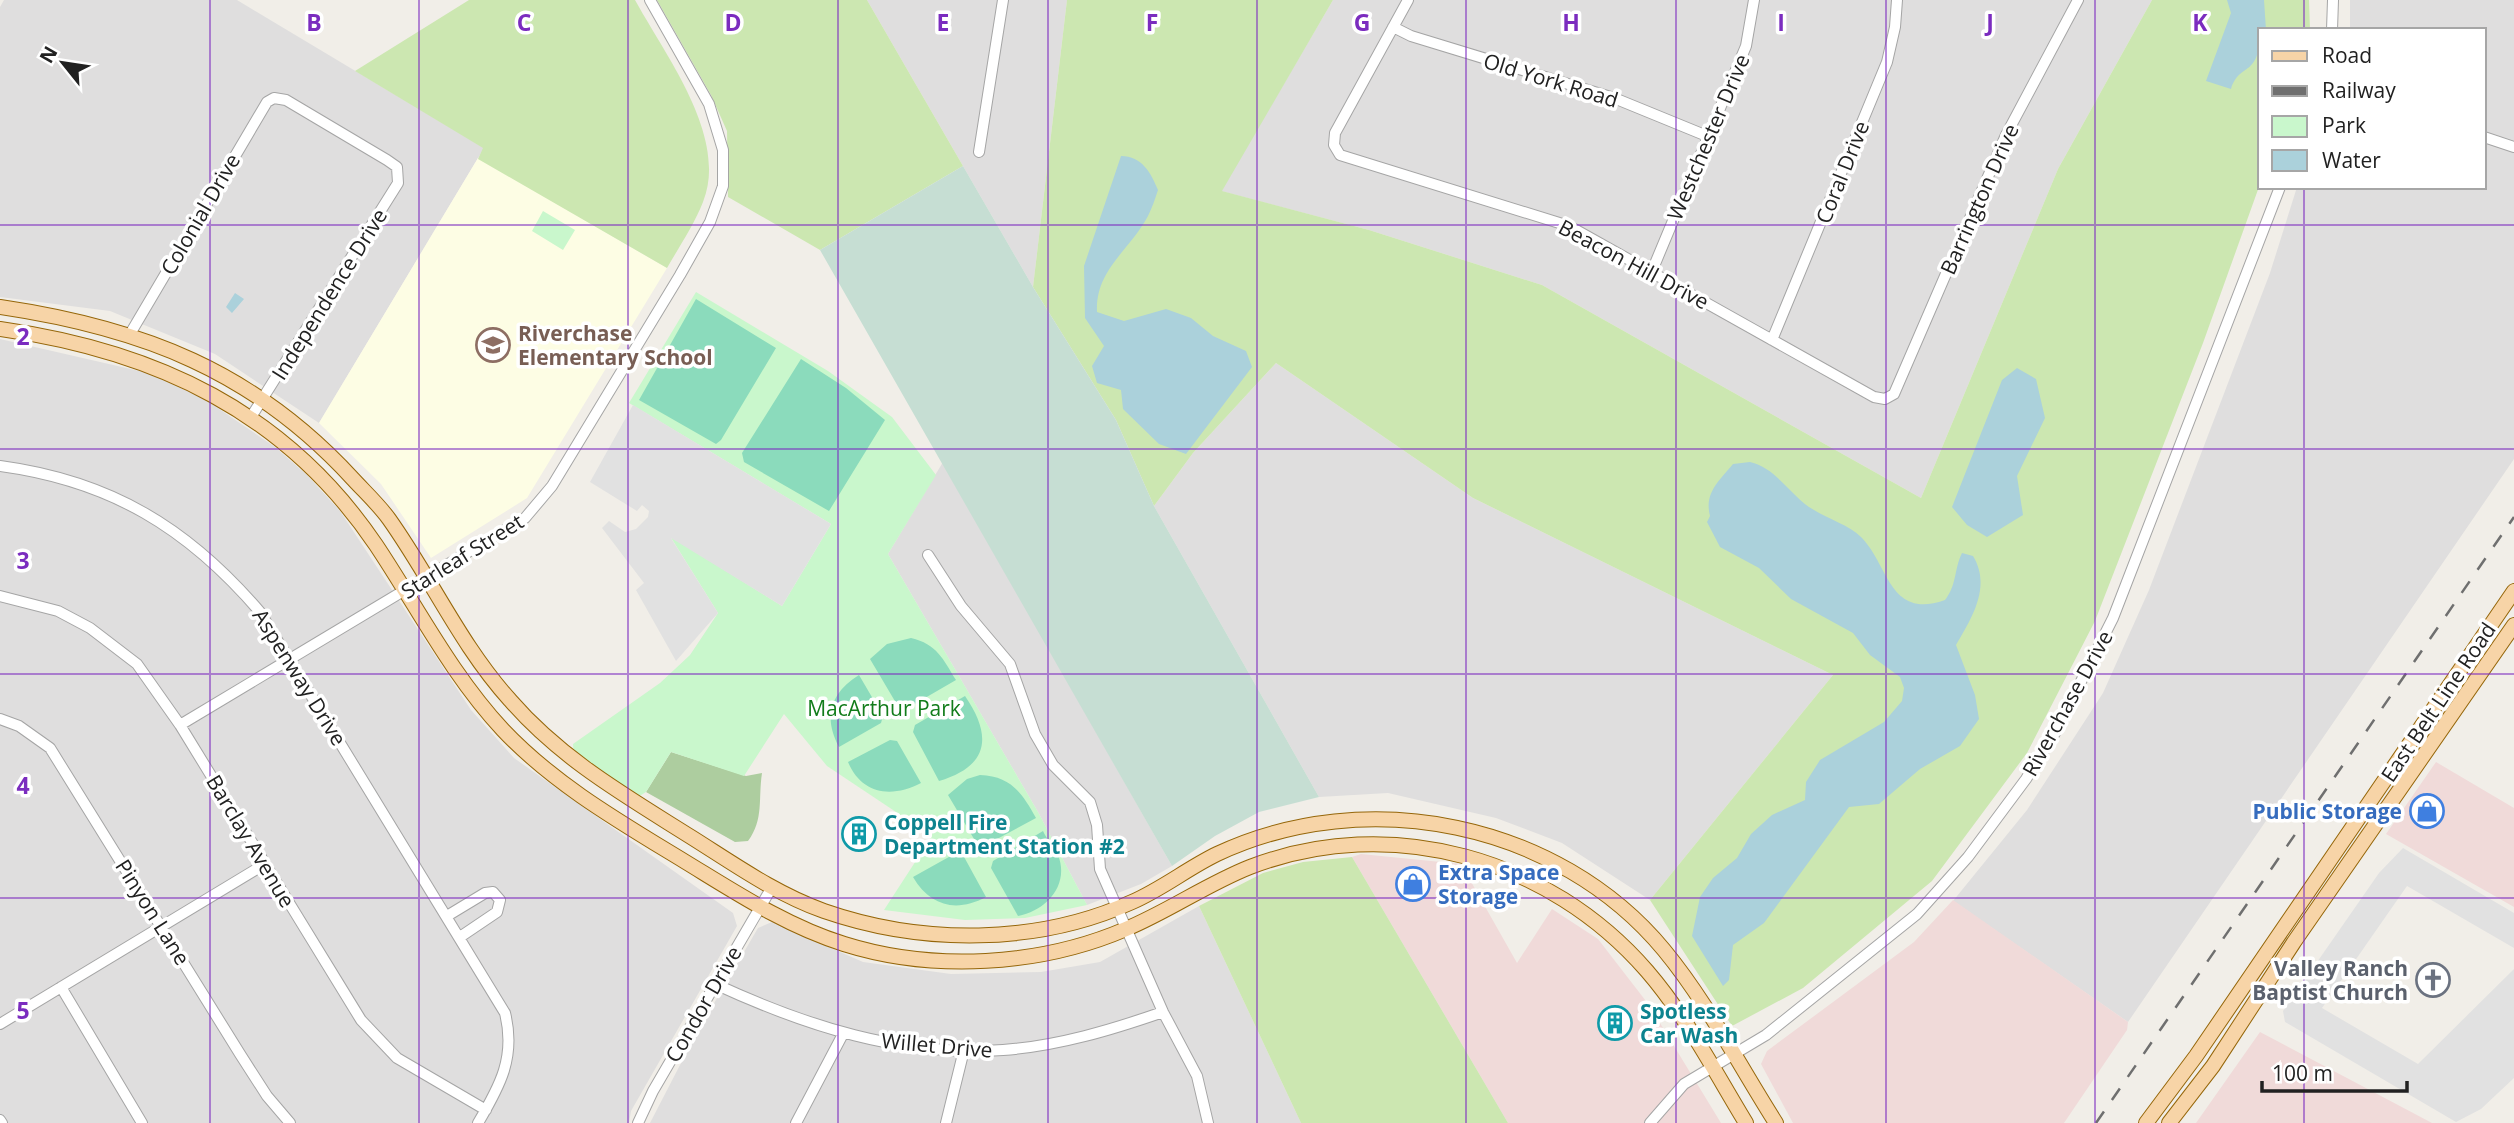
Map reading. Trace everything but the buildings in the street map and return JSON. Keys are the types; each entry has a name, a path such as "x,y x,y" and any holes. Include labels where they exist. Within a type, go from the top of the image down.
{"main road":[{"path":"1746,1123 1677,1011 1647,971 1610,934 1570,903 1524,876 1468,855 1439,848 1372,845 1303,852 1265,862 1214,883 1126,929 1088,944 1046,955 934,961 890,957 800,929 760,908 608,814 531,758 476,698 439,649 375,544 327,483 293,450 251,417 197,384 169,373 78,344 2,329 3,307 130,334 200,362 263,399 331,454 388,517 425,579 507,698 560,750 586,771 772,887 811,906 854,920 935,934 977,935 1048,929 1117,908 1215,855 1286,830 1364,819 1465,827 1519,845 1583,880 1660,945 1688,981 1776,1123"},
{"name":"East Belt Line Road","path":"2146,1123 2196,1056 2514,592"},
{"name":"East Belt Line Road","path":"2169,1123 2213,1066 2294,942 2514,625"},
{"path":"2471,653 2488,664"},
{"path":"2349,832 2365,842"},
{"path":"1570,903 1583,880"},
{"path":"2196,1056 2213,1066"}],"street":[{"name":"Starleaf Street","path":"180,725 525,518 540,503 710,222 723,186 723,149 709,104 650,0"},
{"path":"979,152 1003,0"},
{"path":"1393,27 1408,0"},
{"name":"Westchester Drive","path":"1652,271 1746,46 1754,0"},
{"name":"Coral Drive","path":"1772,340 1887,62 1895,27 1897,0"},
{"name":"Barrington Drive","path":"1885,399 1895,394 2006,135 2078,0"},
{"path":"2332,28 2333,0"},
{"name":"Old York Road","path":"1393,27 1411,36 1614,99 1707,136"},
{"name":"Beacon Hill Drive","path":"1393,27 1335,133 1334,145 1339,155 1569,226 1874,397 1885,399"},
{"name":"Colonial Drive","path":"130,334 267,102 274,98 286,100 397,167"},
{"path":"2486,138 2514,148"},
{"name":"Independence Drive","path":"251,417 398,183 397,167"},
{"name":"Riverchase Drive","path":"1650,1123 1673,1094 1734,1056 1853,968 1917,914 1993,825 2055,733 2113,618 2279,189"},
{"name":"Aspenway Drive","path":"0,466 57,476 135,505 182,535 235,582 261,612 500,1003 509,1028 509,1060 502,1082 478,1123"},
{"path":"929,555 961,606 1010,664 1035,734 1053,765 1090,802 1097,825 1100,869 1163,1012 1197,1076 1208,1123"},
{"name":"Barclay Avenue","path":"0,596 58,611 109,641 137,664 180,725 361,1020 377,1040 397,1058 486,1110"},
{"name":"Pinyon Lane","path":"0,719 19,726 50,748 267,1096 290,1123"},
{"path":"0,1024 265,864"},
{"name":"Condor Drive","path":"638,1123 653,1091 772,887"},
{"path":"447,916 485,893 493,892 500,900 497,912 460,937"},
{"name":"Willet Drive","path":"715,984 780,1014 843,1034 897,1045 964,1050 1003,1050 1066,1040 1108,1031 1163,1012"},
{"path":"61,987 142,1123"},
{"path":"796,1123 843,1034"},
{"path":"946,1123 964,1050"}],"shaded area":[{"path":"4,0 237,0 484,148 319,423 215,354 110,311 0,297 0,7"},
{"path":"867,0 1067,0 1033,287 963,166"},
{"path":"1333,0 2152,0 2058,169 1921,498 1542,285 1369,230 1221,191"},
{"path":"2350,0 2514,0 2514,459 2128,1022 1953,901 2027,810 2103,693 2149,590 2270,273 2296,189 2486,189 2486,28 2350,28"},
{"name":"Riverchase Elementary School","path":"478,158 667,268 527,498 431,558 381,484 319,423"},
{"path":"963,166 1033,287 1116,420 1154,506 1319,797 1259,812 1215,836 1172,866 820,250"},
{"path":"0,339 148,373 206,400 275,447 307,475 340,511 471,710 514,758 733,913 737,926 631,1111 629,1123 0,1123"},
{"path":"1276,363 1473,498 1833,675 1650,900 1562,843 1496,818 1388,793 1319,797 1154,506 1193,453"},
{"path":"633,405 831,524 782,606 671,538 718,613 676,661 636,590 644,583 602,528 609,521 625,532 636,529 648,517 649,511 642,505 637,511 590,482"},
{"path":"943,462 1172,866 1141,884 1087,905 1038,812 888,554"},
{"path":"2436,762 2514,808 2514,907 2386,834"},
{"path":"2403,848 2514,913 2514,948 2407,886 2322,1008 2418,1064 2514,969 2514,1078 2481,1109 2456,1122 2285,1022 2283,1011 2379,873"},
{"path":"1361,854 1461,864 1517,963 1552,909 1598,939 1649,1005 1721,1123 1508,1123 1352,857"},
{"path":"1953,900 2128,1022 2127,1030 2064,1123 1793,1123 1761,1064 1767,1051 1914,942"},
{"path":"1199,906 1301,1123 650,1123 695,1036 758,928 772,922 863,962 951,974 1041,972 1100,962"},
{"path":"2260,1032 2432,1123 2196,1123"}],"green space":[{"path":"469,0 635,0 690,97 708,151 709,177 703,202 667,268 478,159 483,148 355,71"},
{"path":"657,0 867,0 963,166 820,250 728,197 727,131 711,95"},
{"path":"1067,0 1333,0 1222,191 1369,230 1542,285 1921,498 2058,169 2152,0 2309,0 2310,28 2258,28 2258,189 2203,343 2095,621 2027,753 1932,881 1803,988 1732,1026 1650,900 1833,675 1473,498 1276,363 1193,453 1154,506 1116,420 1033,287"},
{"path":"543,211 575,230 563,250 532,231"},
{"name":"MacArthur Park","path":"696,292 828,371 892,417 936,475 888,554 1038,812 1087,905 1025,918 965,920 884,910 932,836 827,766 784,714 744,776 671,752 646,792 638,797 574,756 573,744 660,683 690,655 718,613 670,536 782,606 831,524 629,403"},
{"path":"696,299 776,348 721,440 716,444 639,400"},
{"path":"801,359 846,388 885,420 829,511 744,462 742,453"},
{"path":"911,638 933,648 956,680 906,709 899,708 870,659 887,644"},
{"path":"859,675 883,716 881,723 839,747 831,726 832,706 841,690"},
{"path":"965,696 980,724 981,748 977,758 968,767 939,781 913,732 915,725"},
{"path":"890,740 897,741 921,783 899,791 879,791 861,781 854,773 848,762"},
{"path":"671,752 746,776 762,773 758,817 748,841 735,842 646,792"},
{"path":"980,775 1008,782 1026,801 1036,818 984,846 977,844 948,795 967,779"},
{"path":"1043,831 1058,855 1061,876 1053,895 1046,902 1038,909 1018,916 991,868 993,861"},
{"path":"956,853 963,855 986,897 964,905 945,904 927,895 913,877"},
{"path":"1352,857 1508,1123 1301,1123 1199,906 1263,873 1303,862"}],"water":[{"path":"2227,0 2264,0 2266,28 2258,28 2257,56 2235,80 2231,89 2206,81 2231,13"},
{"path":"1121,156 1140,162 1149,172 1158,190 1141,228 1115,261 1102,284 1097,312 1124,321 1166,309 1191,318 1213,336 1246,351 1252,367 1186,454 1159,444 1123,409 1121,390 1097,383 1092,366 1104,346 1085,318 1084,266"},
{"path":"235,293 244,299 232,313 226,307"},
{"path":"2017,368 2036,379 2045,418 2017,476 2023,515 1987,537 1967,525 1952,507 2002,380"},
{"path":"1750,462 1776,476 1806,504 1861,537 1892,586 1912,603 1926,604 1945,600 1952,589 1962,553 1973,556 1978,568 1980,591 1973,614 1956,645 1975,695 1979,719 1960,746 1920,769 1879,804 1849,807 1764,923 1733,945 1729,980 1723,986 1692,936 1700,897 1713,878 1737,858 1751,834 1772,815 1805,800 1806,782 1820,760 1884,722 1902,701 1904,688 1900,677 1870,655 1853,633 1791,599 1759,568 1720,547 1707,522 1710,516 1711,494 1733,464"}],"railway":[{"path":"2096,1123 2514,517"}],"place":[{"name":"Riverchase Elementary School","path":"493,345"},
{"name":"Public Storage","path":"2427,811"},
{"name":"Coppell Fire Department Station #2","path":"859,834"},
{"name":"Extra Space Storage","path":"1413,884"},
{"name":"Valley Ranch Baptist Church","path":"2433,980"},
{"name":"Spotless Car Wash","path":"1615,1023"}]}
